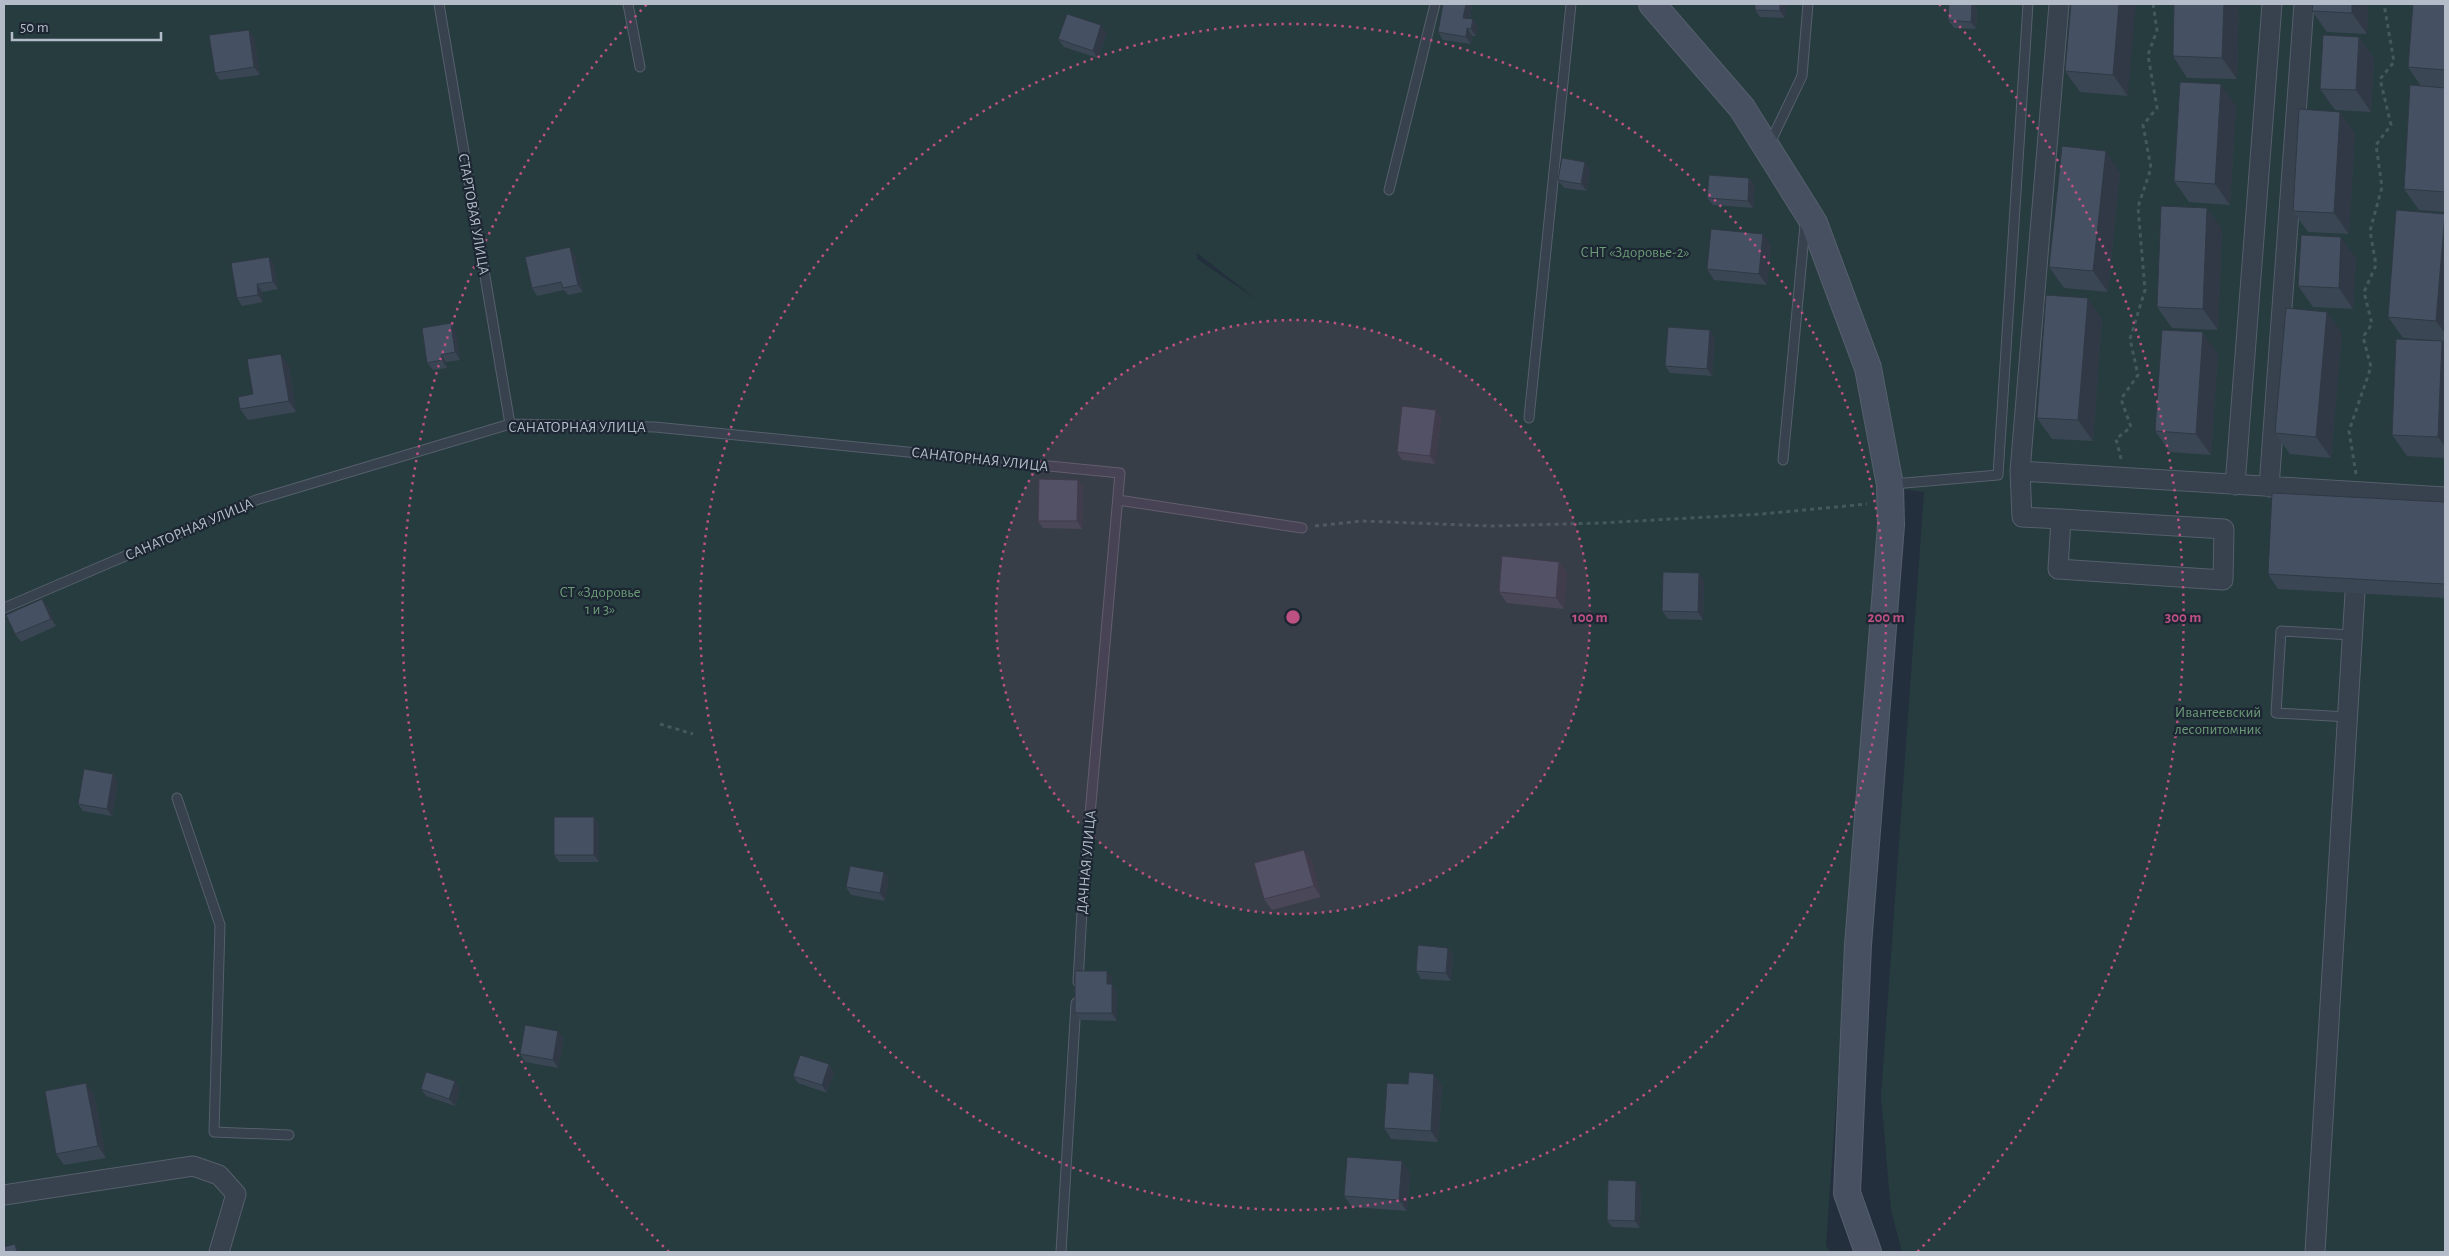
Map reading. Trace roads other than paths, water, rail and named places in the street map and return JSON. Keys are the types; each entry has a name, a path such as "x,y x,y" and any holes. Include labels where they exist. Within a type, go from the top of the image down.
{"main road":[{"path":"1652,4 1742,108 1814,223 1868,368 1890,485 1891,525 1858,945 1847,1194 1868,1252"}],"street":[{"path":"2059,4 2020,472 2022,517 2061,519 2224,529 2224,580 2058,570 2061,519"},
{"path":"2235,485 2272,4"},
{"path":"2269,487 2304,4"},
{"path":"2020,472 2445,497"},
{"path":"2358,511 2359,492"},
{"path":"2315,1252 2355,593"},
{"path":"4,1195 193,1166 219,1175 236,1194 219,1252"}],"lane":[{"name":"СТАРТОВАЯ УЛИЦА","path":"439,4 510,424"},
{"path":"628,4 640,67"},
{"path":"1388,190 1435,4"},
{"path":"1529,418 1571,4"},
{"path":"1767,147 1802,76 1808,4"},
{"path":"1890,485 1998,475 2028,4"},
{"path":"1783,460 1807,210"},
{"name":"САНАТОРНАЯ УЛИЦА","path":"4,608 256,500 510,424 655,427 1120,474"},
{"name":"ДАЧНАЯ УЛИЦА","path":"1061,1252 1083,894 1120,474"},
{"path":"1118,500 1302,528"},
{"path":"2348,717 2276,713 2281,631 2352,636"},
{"path":"177,798 220,925 214,1132 289,1135"}],"park label":[{"name":"СНТ «Здоровье-2»","path":"1635,252"},
{"name":"СТ «Здоровье 1 и 3»","path":"600,600"},
{"name":"Ивантеевский лесопитомник","path":"2218,720"}]}
